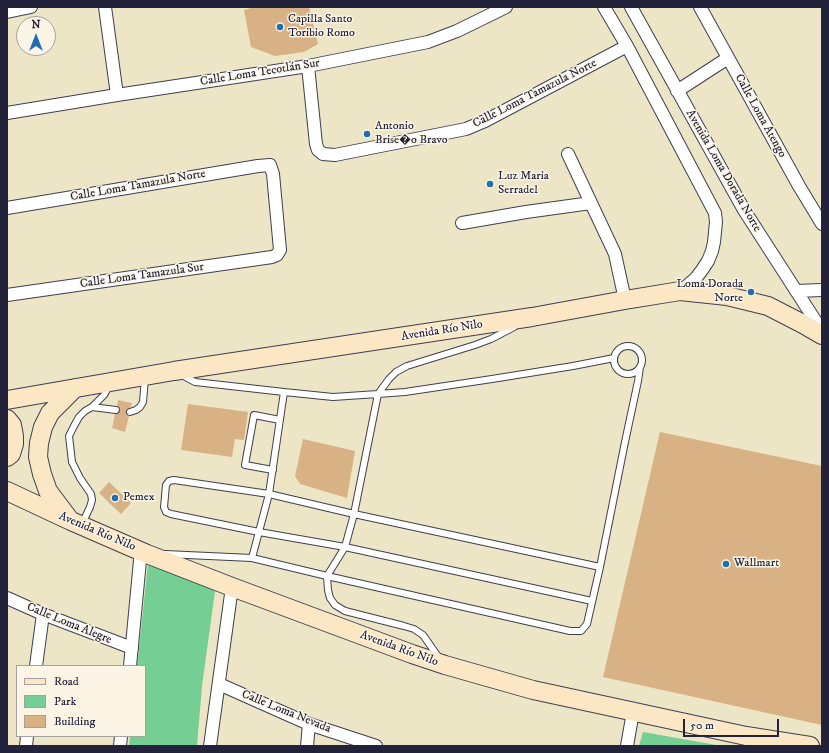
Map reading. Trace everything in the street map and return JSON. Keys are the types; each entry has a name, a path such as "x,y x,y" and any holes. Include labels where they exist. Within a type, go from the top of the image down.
{"main road":[{"name":"Avenida Río Nilo","path":"7,400 174,371 532,317 680,291 727,296 768,306 822,335"},
{"path":"74,388 50,413 43,427 39,443 38,457 48,491 76,524"},
{"path":"7,418 12,425 14,444 11,454 7,457"},
{"name":"Avenida Río Nilo","path":"7,491 76,524 232,587 445,665 533,690 633,712 745,741 810,746"}],"street":[{"path":"7,12 31,7"},
{"path":"105,7 117,95"},
{"name":"Calle Loma Tecotlán Sur","path":"7,113 308,66 428,42 457,31 506,7"},
{"name":"Avenida Loma Dorada Norte","path":"604,7 627,46 715,213 716,222 714,242 708,261 696,278 680,291"},
{"name":"Avenida Loma Dorada Norte","path":"631,7 744,210 822,331"},
{"name":"Calle Loma Atengo","path":"700,7 799,186 822,224"},
{"name":"Calle Loma Tamazula Norte","path":"308,66 316,144 318,150 323,154 335,155 466,129 486,121 627,46"},
{"path":"677,91 728,58"},
{"path":"568,154 615,254 625,300"},
{"name":"Calle Loma Tamazula Norte","path":"7,208 270,165 273,174 280,250 277,255"},
{"path":"462,224 526,212 591,203"},
{"name":"Calle Loma Tamazula Sur","path":"7,295 272,257 277,255"},
{"path":"796,291 822,290"},
{"path":"130,665 144,552"},
{"path":"210,746 232,587"},
{"name":"Calle Loma Alegre","path":"7,598 132,648"},
{"path":"36,665 44,614"},
{"name":"Calle Loma Nevada","path":"219,684 309,724 376,746"},
{"path":"627,746 633,712"},
{"path":"307,746 309,724"}],"lane":[{"path":"445,665 422,635 414,629 345,611 335,605 330,598 327,576 345,547 354,514 378,394 389,379 396,372 407,366 491,339 532,317"},
{"path":"144,552 252,558 570,631 582,631 587,624 600,567 642,363 640,353 633,347 623,346 615,353 613,362 617,370 625,374 629,374 634,373 640,367"},
{"path":"174,371 195,382 333,397 420,390 573,366 614,358"},
{"path":"130,412 140,407 143,402 145,376"},
{"path":"76,524 90,507 92,500 91,494 80,478 72,462 69,436 79,417 104,395 112,382"},
{"path":"252,558 269,494 284,392"},
{"path":"92,407 116,410"},
{"path":"273,470 245,465 254,415 280,420"},
{"path":"592,601 345,547 170,514 166,512 164,507 166,485 169,481 174,480 269,494 354,514 600,567"}],"green space":[{"path":"148,564 155,565 215,591 202,686 197,746 129,746 130,737 146,737 146,665 137,665"},
{"path":"643,732 722,746 639,746"}],"building":[{"name":"Capilla Santo Toribio Romo","path":"255,7 309,7 318,44 304,52 275,56 251,47 244,10"},
{"path":"118,400 132,403 131,407 126,411 126,414 129,416 125,432 112,428 115,414 118,414 120,411 120,408 117,406"},
{"path":"188,404 248,412 244,440 235,439 232,457 181,450"},
{"name":"Wallmart","path":"660,432 822,466 822,725 603,677"},
{"path":"303,439 355,451 347,498 300,484 295,476"},
{"name":"Pemex","path":"109,482 131,503 121,514 99,493"}],"place":[{"name":"Capilla Santo Toribio Romo","path":"280,27"},
{"name":"Antonio Brise�o Bravo","path":"367,134"},
{"name":"Luz Maria Serradel","path":"490,184"},
{"name":"Loma Dorada Norte","path":"751,292"},
{"name":"Pemex","path":"115,498"},
{"name":"Wallmart","path":"726,564"}]}
